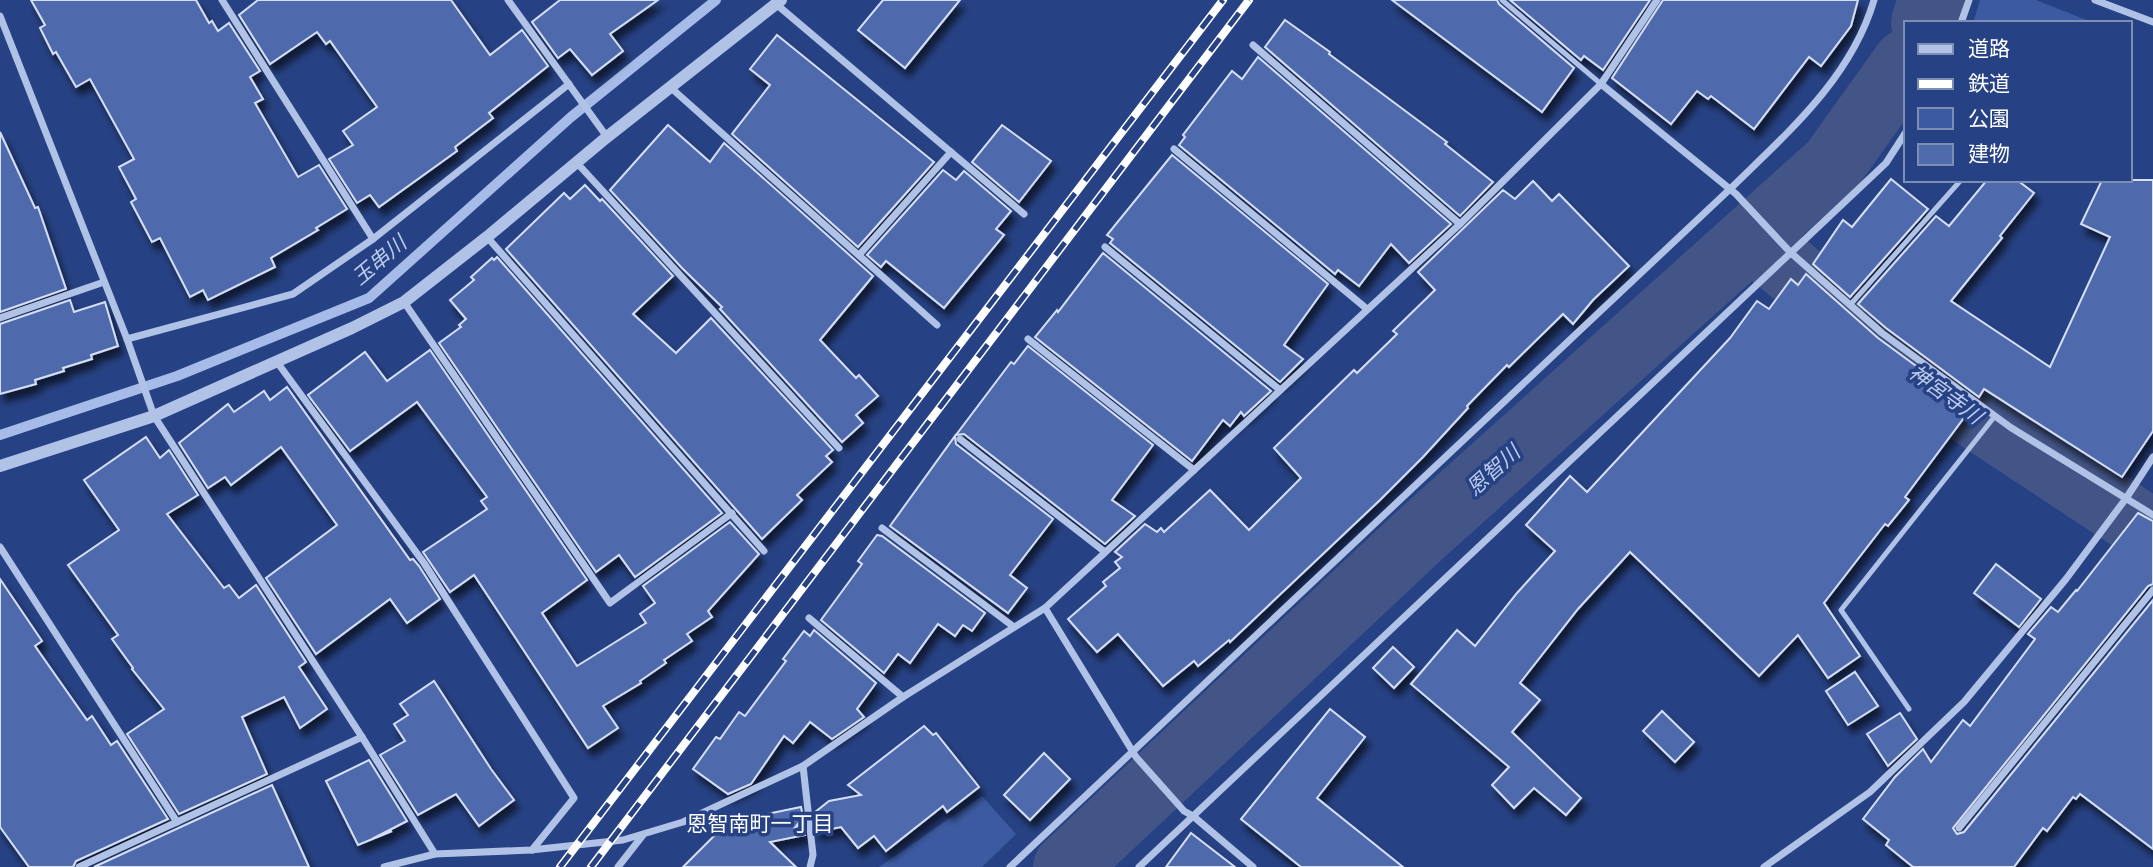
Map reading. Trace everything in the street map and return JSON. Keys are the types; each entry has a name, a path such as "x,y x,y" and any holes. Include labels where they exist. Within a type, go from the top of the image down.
{"street":[{"path":"222,0 373,239"},
{"path":"508,0 607,137"},
{"path":"384,867 435,854 531,850 623,840 683,822 803,765 903,697 1045,608 1460,224 1601,84 1657,0"},
{"path":"1010,867 1733,192 1824,92 1846,62 1868,20 1874,0"},
{"path":"1962,21 1969,0"},
{"path":"2095,0 2153,22"},
{"path":"0,466 153,416 277,362 404,302 779,2 1024,214"},
{"path":"0,16 127,340 153,416 435,854"},
{"path":"1253,44 1460,224"},
{"path":"127,340 293,294 373,239 569,84"},
{"path":"1601,84 1733,192 1790,252 1882,333 1995,416 2153,515"},
{"path":"670,87 937,325"},
{"path":"1139,867 1885,163 1904,135"},
{"path":"1174,149 1367,309"},
{"path":"859,256 951,152"},
{"path":"577,163 839,449"},
{"path":"487,237 764,551"},
{"path":"1105,247 1280,390"},
{"path":"0,318 104,282"},
{"path":"404,302 610,603 732,513"},
{"path":"1028,339 1194,470"},
{"path":"277,362 424,563 574,798 531,850"},
{"path":"960,439 1105,552"},
{"path":"1764,867 1870,792 1964,702 2066,579 2153,457"},
{"path":"882,528 1014,627"},
{"path":"0,547 177,822"},
{"path":"1959,828 2153,590"},
{"path":"1045,608 1134,754 1184,811 1253,867"},
{"path":"809,618 903,697"},
{"path":"79,867 362,737"},
{"path":"803,765 813,855 810,867"},
{"path":"618,867 643,834"}],"lane":[{"path":"1502,0 1601,84"},
{"path":"1850,305 1959,182"},
{"path":"1909,709 1841,610 1995,416"}],"green space":[{"path":"1980,0 2036,0 2089,21 1974,21"},
{"path":"982,796 1016,834 982,867 879,867"}],"building":[{"path":"31,0 196,0 209,23 212,21 218,31 229,23 260,71 250,77 263,99 255,103 298,177 319,165 347,209 271,258 275,267 208,300 203,290 190,297 160,238 152,242 131,202 136,199 119,167 134,159 90,79 76,87 56,52 53,54 40,28 45,25"},
{"path":"258,0 451,0 490,55 522,30 548,66 489,113 493,118 455,147 457,151 379,207 370,195 357,203 329,159 353,145 343,131 377,107 330,41 326,44 317,32 270,64 239,15"},
{"path":"560,0 658,0 610,34 623,51 592,75 570,49 558,58 532,22"},
{"path":"883,0 960,0 905,68 858,30"},
{"path":"1392,0 1497,0 1574,68 1542,112"},
{"path":"1510,0 1650,0 1603,70 1584,56 1581,60"},
{"path":"1663,0 1858,0 1851,26 1821,66 1809,57 1754,129 1711,96 1708,99 1697,91 1671,124 1612,78"},
{"path":"1285,20 1447,142 1445,144 1493,182 1460,216 1265,47"},
{"path":"777,35 934,162 858,247 732,134 770,85 750,69"},
{"path":"1258,57 1451,224 1409,263 1391,244 1359,286 1338,270 1335,274 1179,145 1185,137 1183,135 1232,71 1242,79"},
{"path":"668,125 710,162 724,143 873,276 820,340 856,378 859,375 878,396 856,415 863,423 842,442 720,309 722,307 610,190"},
{"path":"1002,125 1051,161 1019,202 972,162"},
{"path":"0,132 35,208 38,207 66,289 0,312"},
{"path":"1172,155 1328,284 1284,345 1303,359 1280,382 1110,243 1113,239 1107,235"},
{"path":"943,170 956,180 964,171 1011,211 996,229 1004,235 944,308 886,261 881,267 867,255"},
{"path":"1891,179 1928,209 1850,297 1813,264 1843,220 1852,227"},
{"path":"2153,180 2153,431 2122,477 1984,389 1979,397 1858,304 1936,216 1949,226 1985,182 2020,182 2034,193 1951,301 2050,367 2110,237 2081,224 2101,182"},
{"path":"1533,181 1552,201 1559,194 1629,266 1593,300 1573,324 1563,314 1509,367 1507,365 1380,500 1230,642 1229,640 1198,666 1194,661 1163,686 1118,634 1097,652 1068,619 1106,586 1103,582 1120,568 1115,562 1122,557 1115,552 1145,524 1157,532 1161,528 1164,532 1210,490 1249,530 1301,478 1274,448 1354,370 1357,373 1397,334 1393,331 1435,290 1418,272 1503,190 1515,199"},
{"path":"585,185 600,201 602,199 673,276 633,314 676,353 711,318 833,450 826,456 832,462 797,495 802,500 762,539 506,249 564,193 570,199"},
{"path":"1103,253 1271,391 1244,416 1241,412 1230,426 1223,420 1192,461 1035,337 1057,310 1058,312"},
{"path":"497,257 722,513 635,577 619,555 596,572 439,343 461,327 459,325 466,319 450,300 474,280 471,277 492,258 494,260"},
{"path":"1806,274 1878,338 1972,407 1905,497 1909,500 1888,526 1885,524 1824,603 1860,656 1828,678 1798,635 1759,676 1630,552 1578,609 1520,683 1540,700 1512,732 1581,798 1566,815 1534,788 1514,808 1492,785 1509,767 1411,684 1457,630 1475,646 1555,551 1526,525 1570,476 1587,492 1730,338 1757,301 1769,309 1791,279 1798,285"},
{"path":"70,300 74,312 105,302 118,346 91,355 92,359 63,368 64,371 35,380 36,384 0,394 0,324"},
{"path":"1028,346 1153,445 1112,500 1135,516 1105,544 964,434 956,435 1011,362 1014,364"},
{"path":"430,350 587,580 542,613 577,666 646,623 640,614 655,603 643,586 730,522 759,554 708,611 712,617 687,634 692,641 664,660 666,663 640,681 641,683 603,706 618,728 588,748 474,575 450,592 423,552 487,509 481,501 487,497 417,402 350,451 308,395 365,352 387,381"},
{"path":"287,387 410,560 413,559 419,566 440,599 407,623 390,599 316,654 266,578 337,525 281,447 231,485 225,477 208,488 179,443 228,404 234,412 264,391 270,400"},
{"path":"955,436 956,444 1053,519 1010,575 1027,588 1008,613 890,526"},
{"path":"146,437 160,458 169,450 198,495 167,514 224,588 229,585 239,598 256,585 306,662 299,667 327,709 300,728 284,697 242,717 267,774 179,814 127,734 164,709 112,639 118,635 68,565 119,530 84,480"},
{"path":"2138,513 2153,521 2153,584 2148,586 1953,828 1957,834 1964,832 2153,600 2153,849 2080,794 2076,799 2073,797 2047,831 2043,828 2014,867 1913,867 1886,845 1889,840 1863,819 1895,777 1923,749 1931,762 1963,720 1970,726 2035,639 2028,634 2051,607 2058,612"},
{"path":"877,535 882,536 985,613 972,631 963,625 955,636 938,624 910,663 898,654 884,673 821,620 862,564 858,561"},
{"path":"1996,564 2041,599 2019,627 1974,593"},
{"path":"0,579 42,641 35,646 87,720 92,716 111,745 117,741 168,819 76,861 73,867 29,867 0,827"},
{"path":"814,630 876,683 857,709 864,717 832,739 810,722 793,743 784,736 751,784 728,794 693,769 716,737 720,739 739,712 745,716 786,661 783,659 804,631 810,636"},
{"path":"1393,647 1414,667 1394,688 1373,668"},
{"path":"1855,672 1878,706 1848,725 1826,691"},
{"path":"434,681 514,800 479,826 456,794 418,815 380,755 405,741 394,724 408,715 400,704"},
{"path":"1330,709 1365,737 1317,798 1403,867 1301,867 1241,819"},
{"path":"1662,711 1694,742 1675,762 1643,731"},
{"path":"1900,713 1917,739 1888,766 1867,734"},
{"path":"924,726 933,735 936,733 979,787 947,812 943,806 886,851 874,836 858,848 841,827 817,832 814,813 829,801 861,795 848,785"},
{"path":"1044,753 1070,779 1030,820 1004,795"},
{"path":"369,760 407,821 372,839 392,831 358,845 326,781"},
{"path":"272,785 309,867 94,867"},
{"path":"801,807 803,817 794,829 803,822 805,835 770,842 796,867 683,867 728,822"},
{"path":"1191,833 1235,867 1166,867"}],"waterway":[{"name":"玉串川","path":"0,435 177,376 369,298 571,117 716,0"},
{"name":"恩智川","path":"1925,21 1931,0"},
{"name":"恩智川","path":"1066,867 1422,533 1833,164 1904,65"},
{"name":"神宮寺川","path":"1752,238 1932,387 2153,533"}],"railway":[{"path":"560,867 1223,0"},
{"path":"591,867 1249,0"}],"district":[{"name":"恩智南町一丁目","path":"760,823"}]}
